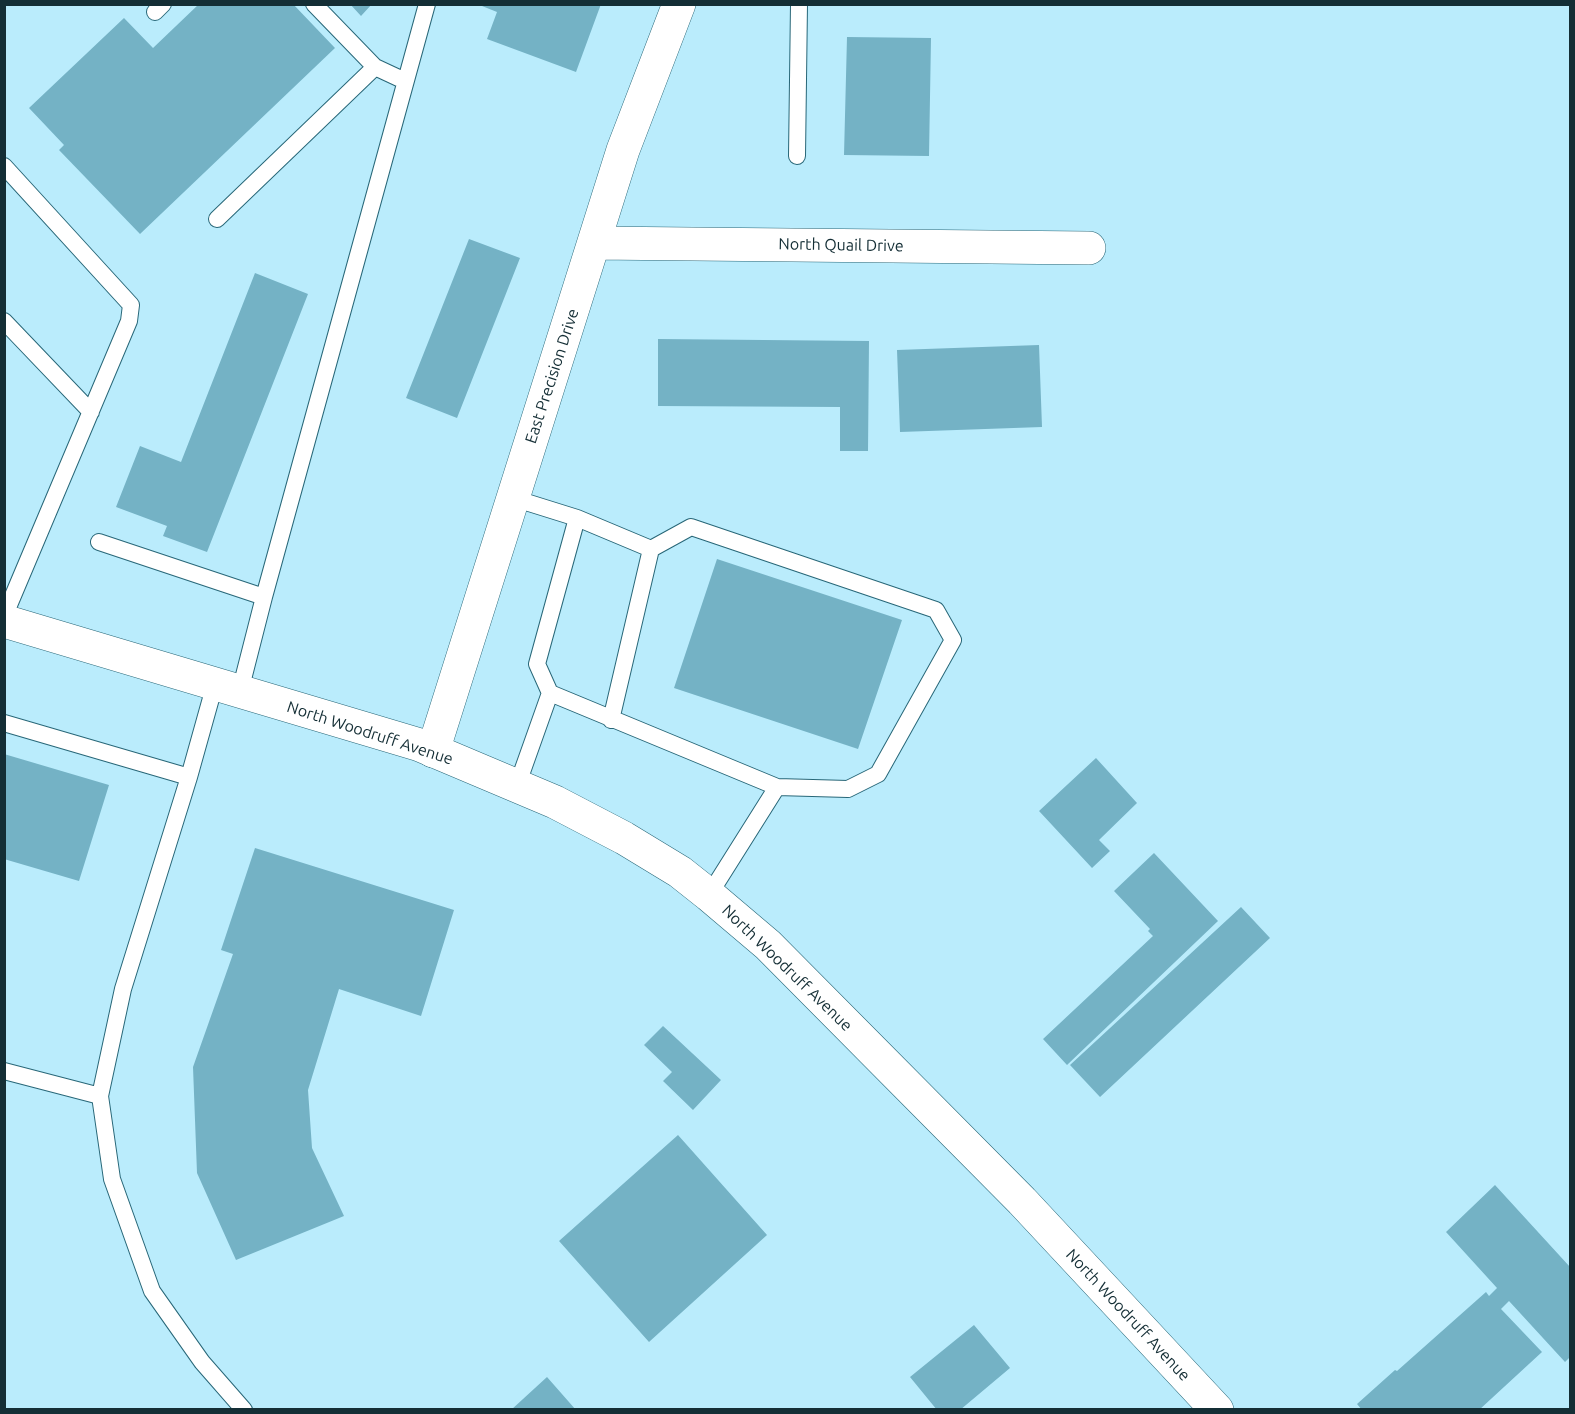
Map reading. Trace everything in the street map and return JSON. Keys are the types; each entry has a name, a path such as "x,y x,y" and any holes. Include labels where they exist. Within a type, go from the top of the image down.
{"main road":[{"name":"East Precision Drive","path":"433,751 623,150 679,4"},
{"name":"North Quail Drive","path":"594,243 1089,248"},
{"name":"North Woodruff Avenue","path":"4,619 409,742 555,801 681,872 768,945 1013,1192 1217,1410"}],"lane":[{"path":"314,4 375,67 405,81"},
{"path":"244,1410 202,1362 152,1291 112,1179 99,1096 123,989 189,777 264,597 427,4"},
{"path":"797,156 799,4"},
{"path":"217,219 375,67"},
{"path":"4,166 131,305 129,321 4,619"},
{"path":"4,321 91,412"},
{"path":"513,498 577,518 651,549"},
{"path":"577,518 537,664 550,693 612,720 777,787 848,789 879,774 953,640 936,610 691,527 651,549 612,720"},
{"path":"99,543 264,597"},
{"path":"517,786 550,693"},
{"path":"4,723 189,777"},
{"path":"709,895 777,787"},
{"path":"4,1071 99,1096"}],"building":[{"path":"199,4 293,4 335,48 140,234 59,150 64,145 29,108 124,18 153,48"},
{"path":"350,4 372,4 361,16"},
{"path":"477,4 601,4 576,72 487,39 497,12"},
{"path":"847,37 931,38 929,156 844,155"},
{"path":"469,239 520,258 457,418 406,398"},
{"path":"255,273 308,294 207,552 163,536 167,526 116,507 140,446 181,462"},
{"path":"658,339 869,341 868,451 840,451 840,407 658,406"},
{"path":"1039,345 1042,427 900,432 897,350"},
{"path":"717,559 902,620 858,749 674,688"},
{"path":"4,754 109,785 79,881 4,859"},
{"path":"1096,758 1137,803 1099,840 1110,851 1092,868 1039,811"},
{"path":"255,848 454,910 421,1016 339,989 308,1090 312,1148 344,1216 236,1260 197,1173 193,1067 233,954 221,950"},
{"path":"1154,853 1218,921 1067,1065 1043,1039 1153,936 1148,931 1150,929 1114,891"},
{"path":"1241,907 1270,938 1100,1097 1070,1065"},
{"path":"663,1026 721,1080 693,1110 663,1081 672,1072 644,1045"},
{"path":"678,1135 767,1235 649,1342 559,1241"},
{"path":"1495,1185 1570,1267 1570,1357 1565,1362 1509,1301 1501,1309 1542,1352 1479,1410 1362,1410 1357,1404 1486,1292 1489,1296 1497,1288 1446,1232"},
{"path":"974,1325 1010,1368 960,1410 937,1410 910,1377"},
{"path":"547,1377 576,1410 511,1410"}]}
